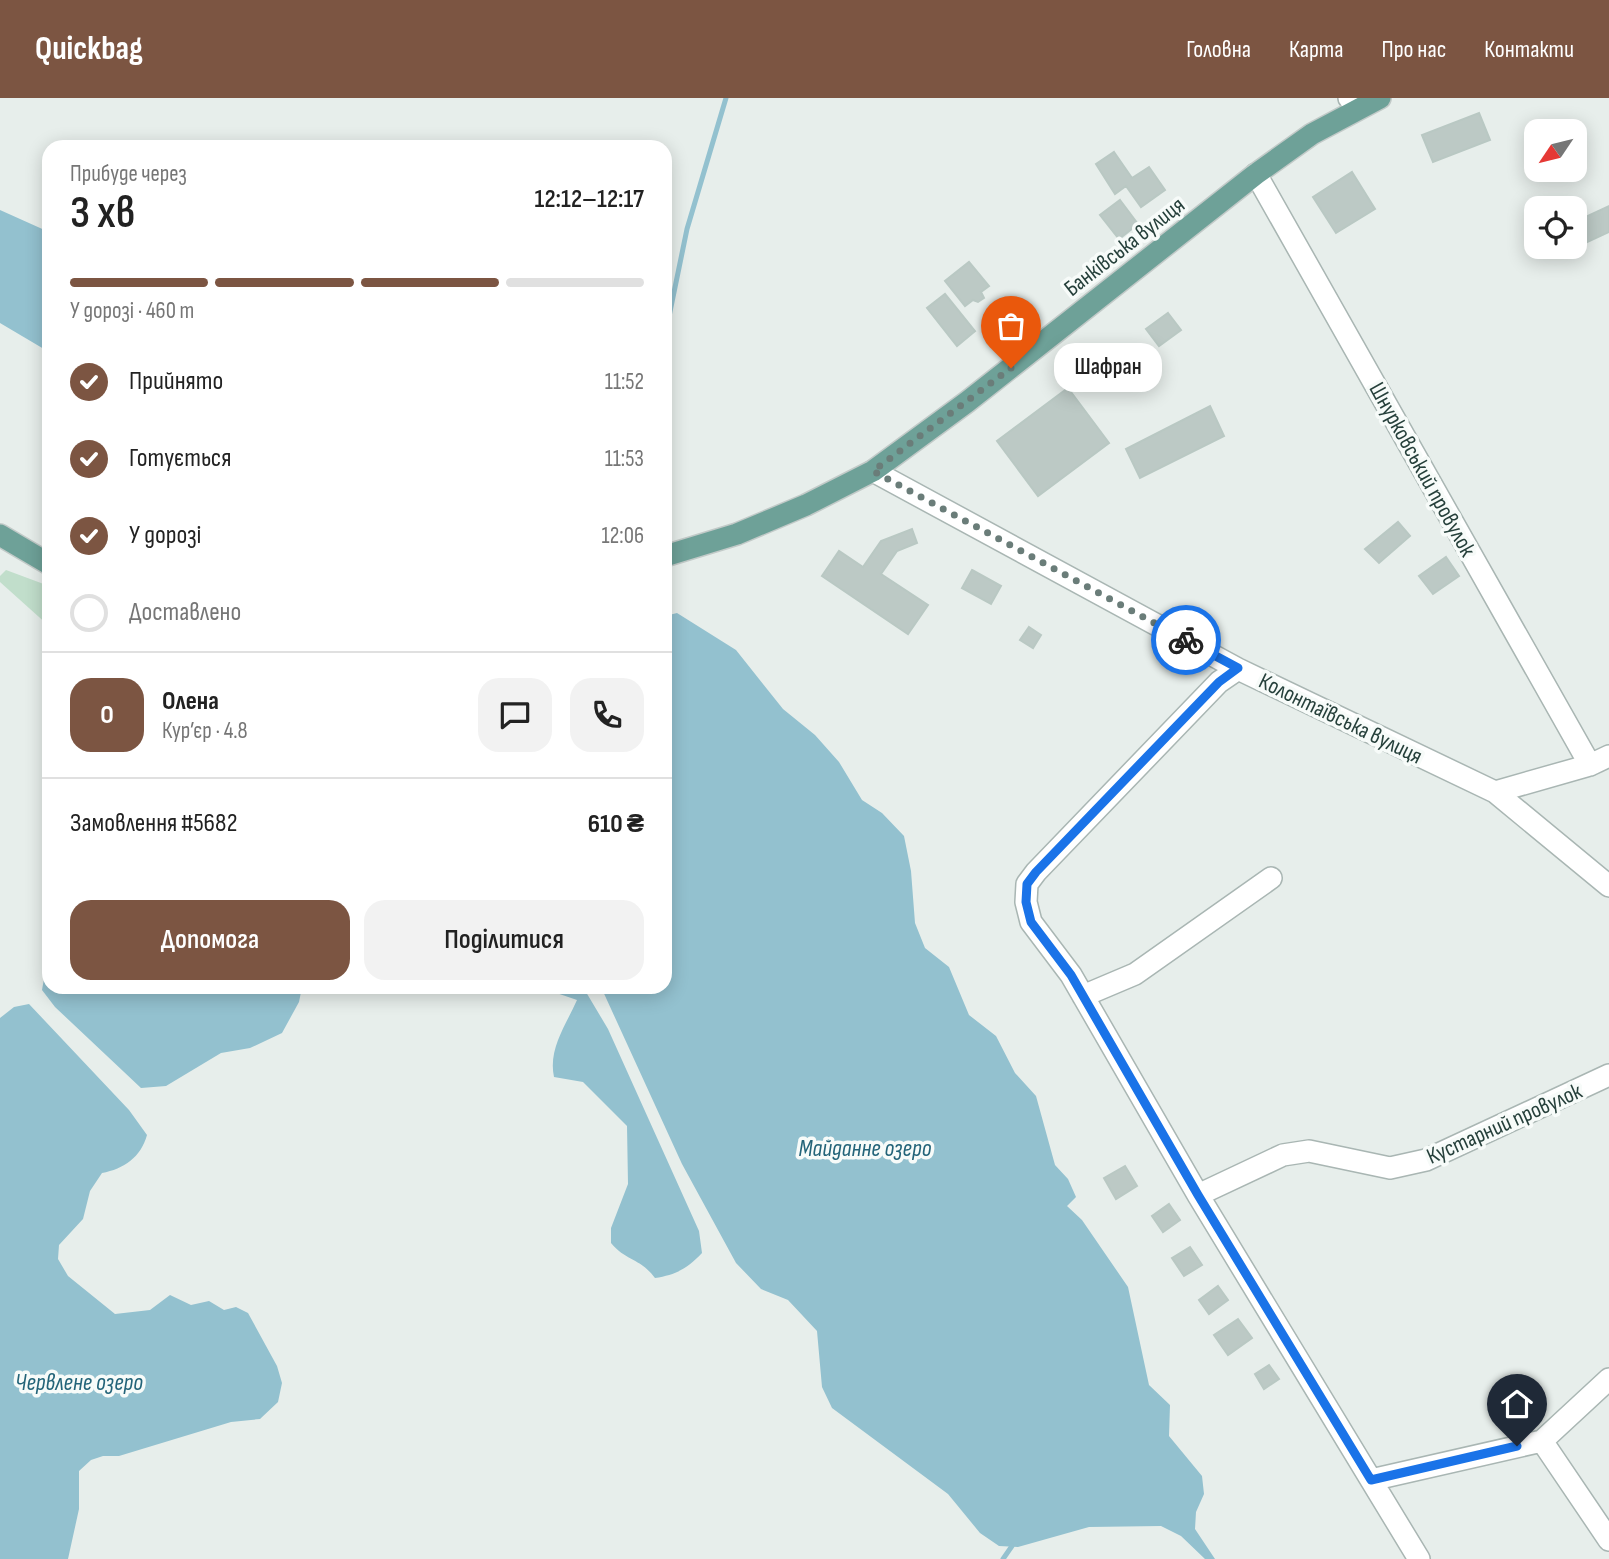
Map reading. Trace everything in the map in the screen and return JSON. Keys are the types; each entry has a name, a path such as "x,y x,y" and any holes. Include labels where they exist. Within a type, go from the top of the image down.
{"main road":[{"name":"Банківська вулиця","path":"672,554 737,534 806,505 873,471 967,402 1256,174 1354,103 1380,98"},
{"path":"0,535 42,560"}],"street":[{"name":"Шнурковський провулок","path":"1256,174 1599,760"},
{"name":"Колонтаївська вулиця","path":"873,471 1238,668 1495,792 1609,886"},
{"path":"1238,668 1219,682 1027,884 1026,902 1031,922 1083,996 1198,1195 1419,1559"},
{"path":"1495,792 1599,760"},
{"path":"1083,996 1135,974 1271,878"},
{"name":"Кустарний провулок","path":"1198,1195 1283,1155 1296,1152 1309,1151 1390,1168 1426,1160 1609,1075"},
{"path":"1371,1480 1542,1441 1609,1379"},
{"path":"1542,1441 1609,1540"}],"green space":[{"path":"6,570 42,583 42,620 0,582 0,576"}],"water":[{"path":"0,210 42,229 42,348 0,323"},
{"name":"Майданне озеро","path":"677,613 736,650 783,709 815,735 839,762 862,800 882,813 904,836 911,871 915,923 925,948 949,967 969,1015 996,1036 1015,1073 1036,1096 1055,1165 1068,1179 1076,1197 1067,1206 1082,1220 1128,1287 1149,1385 1170,1405 1169,1436 1202,1476 1204,1494 1196,1512 1195,1529 1215,1559 1205,1559 1181,1536 1161,1526 1089,1527 1018,1547 999,1546 980,1533 948,1494 832,1408 822,1387 817,1331 788,1300 761,1289 736,1263 682,1164 604,994 672,994 672,614"},
{"path":"45,994 301,994 282,1033 250,1048 221,1053 166,1086 141,1088 55,1007"},
{"path":"559,994 587,994 608,1029 699,1231 702,1253 692,1263 669,1275 655,1278 644,1266 622,1254 611,1243 611,1228 628,1184 627,1126 583,1082 554,1077 556,1047 577,1000"},
{"name":"Червлене озеро","path":"29,1004 129,1110 147,1135 141,1150 131,1161 102,1173 90,1191 83,1219 59,1245 58,1259 68,1276 115,1314 150,1310 170,1295 191,1305 209,1301 224,1310 236,1307 248,1313 277,1366 282,1383 278,1402 260,1419 231,1422 119,1456 103,1456 91,1460 79,1471 79,1509 68,1559 0,1559 0,1018 14,1007"}],"building":[{"path":"1479,113 1490,140 1433,162 1422,135"},
{"path":"1114,152 1132,178 1149,167 1165,190 1141,207 1126,186 1115,194 1096,164"},
{"path":"1352,172 1375,209 1336,233 1313,197"},
{"path":"1120,200 1138,224 1119,239 1100,215"},
{"path":"1609,206 1609,232 1587,242 1587,216"},
{"path":"969,262 989,286 981,292 984,298 978,302 973,300 965,306 945,281"},
{"path":"945,294 975,331 957,346 927,308"},
{"path":"1168,313 1181,330 1159,346 1146,329"},
{"path":"1068,388 1109,443 1038,496 997,441"},
{"path":"1210,406 1224,436 1140,478 1126,449"},
{"path":"1398,522 1410,536 1379,563 1365,549"},
{"path":"912,529 917,543 897,551 881,574 928,605 908,634 822,576 839,551 863,567 881,541"},
{"path":"1446,557 1459,576 1433,594 1419,576"},
{"path":"972,570 1001,586 991,604 962,588"},
{"path":"1029,627 1041,635 1033,648 1020,640"},
{"path":"1125,1166 1137,1186 1116,1199 1104,1178"},
{"path":"1169,1204 1180,1220 1163,1232 1152,1216"},
{"path":"1190,1247 1202,1265 1184,1276 1172,1258"},
{"path":"1218,1286 1228,1300 1209,1314 1199,1300"},
{"path":"1238,1319 1252,1338 1228,1355 1214,1335"},
{"path":"1269,1365 1279,1379 1264,1389 1255,1374"}],"waterway":[{"path":"672,302 687,229 726,98"},
{"path":"1003,1559 1012,1546"}],"way so far":[{"path":"1011,368 873,471 1186,640"}],"place":[{"name":"Шафран","path":"1011,368"}],"route":[{"path":"1186,640 1238,668 1219,682 1036,872 1027,884 1026,902 1031,922 1071,975 1198,1195 1371,1480 1517,1446"}]}
